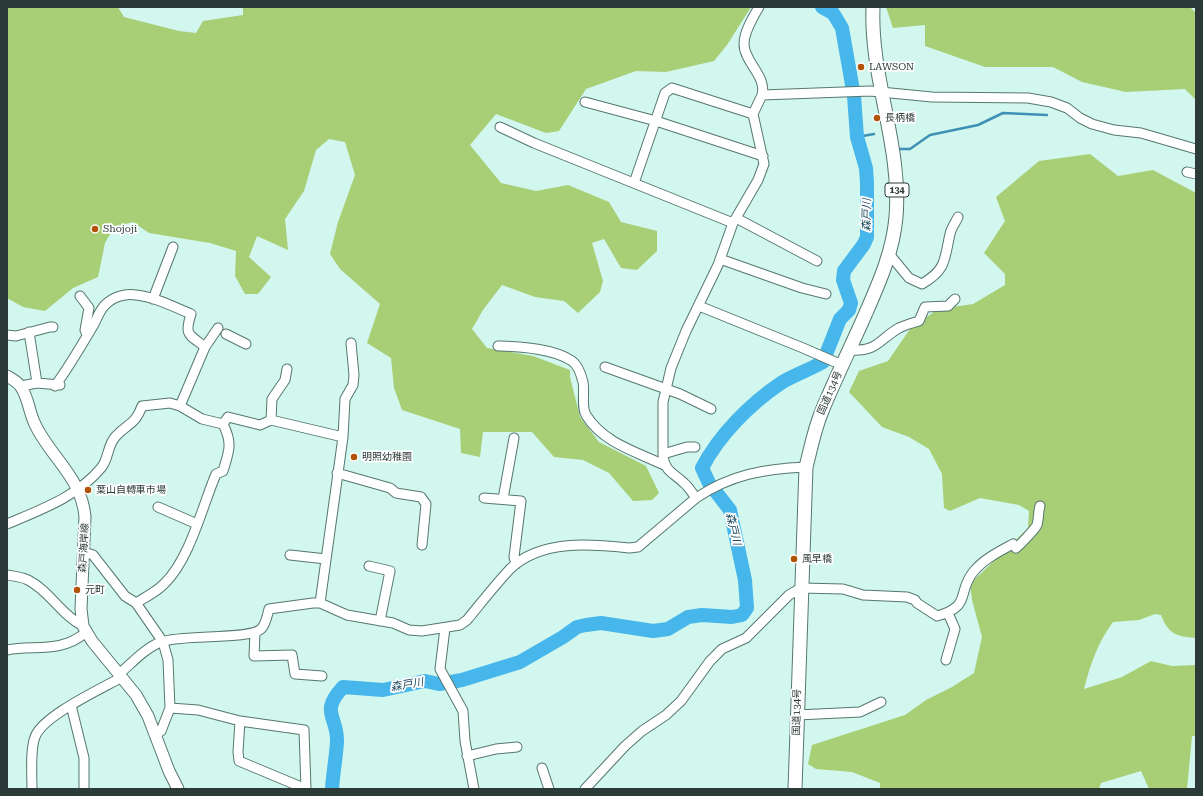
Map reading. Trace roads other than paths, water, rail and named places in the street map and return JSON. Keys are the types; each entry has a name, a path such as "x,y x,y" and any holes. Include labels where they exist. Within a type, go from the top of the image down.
{"highway":[{"name":"国道134号","path":"795,789 806,467 817,424 881,279 890,255 896,219 896,173 881,91 874,41 874,7"}],"main road":[{"path":"7,376 21,386"},
{"name":"森戸海岸線","path":"21,386 40,434 62,462 77,489 85,511 81,609 84,629"},
{"path":"84,629 136,695 178,789"}],"street":[{"path":"664,465 662,415 673,360 720,259 734,220 758,180 764,164 753,114 762,95 762,85 745,52 744,43 746,32 759,7"},
{"path":"634,183 665,93 672,88 753,114"},
{"path":"762,95 881,91 932,97 1028,98 1051,102 1067,108 1080,118 1092,124 1114,130 1141,133 1196,149"},
{"path":"585,102 656,121 763,156"},
{"path":"500,127 534,143 634,183 734,220 817,261"},
{"path":"890,255 909,278 922,284 933,277 942,268 949,244 950,233 958,217"},
{"path":"153,299 173,247"},
{"path":"720,259 802,288 826,294"},
{"path":"87,335 99,313 106,304 114,298 124,295 136,295 153,299 191,314 187,328 188,333 205,347"},
{"path":"21,386 37,383 55,386 63,384 75,366 90,340 85,330 89,308 80,296"},
{"path":"849,350 858,350 878,345 898,329 919,320 925,307 948,306 956,299"},
{"path":"699,306 818,354 842,366"},
{"path":"7,335 16,336 50,326 53,327"},
{"path":"180,406 205,347 218,328"},
{"path":"29,332 37,383"},
{"path":"226,334 246,344"},
{"path":"320,603 343,437 345,399 353,385 354,375 351,343"},
{"path":"498,346 530,348 557,355 572,361 579,369 583,383 585,414 594,426 624,448 664,465 685,483 696,498"},
{"path":"605,367 666,389 711,409"},
{"path":"271,420 272,399 285,380 287,369"},
{"path":"7,524 63,499 100,469 106,462 110,446 117,435 131,425 138,416 142,406 170,403 180,406 202,418 224,424 230,437 231,446 223,472 216,474 197,524 172,575 164,585 136,603"},
{"path":"224,424 228,417 260,425 271,420 343,437"},
{"path":"503,499 514,438"},
{"path":"663,454 687,447 695,447"},
{"path":"32,789 35,737 40,728 71,705 121,675 150,648 163,642 190,637 219,637 255,632 261,629 266,622 269,609 313,603 320,603 347,615 380,621 409,630 422,631 460,625 467,620 516,564 528,556 573,544 629,548 638,547 696,498 717,484 729,479 758,472 806,467"},
{"path":"337,473 390,488 396,493 421,497 426,504 422,545"},
{"path":"484,498 521,501 514,557 516,564"},
{"path":"585,789 625,746 642,731 666,715 682,701 710,661 722,649 746,638 790,595 801,588 843,589 863,595 907,597 916,600 917,603 937,616 948,613 958,607 963,599 969,578 974,571 1013,544 1016,548 1021,545 1027,535 1037,525 1040,506"},
{"path":"158,507 197,524"},
{"path":"84,552 94,555 125,596 136,603 163,642 168,660 170,708 161,730 155,735"},
{"path":"290,555 326,559"},
{"path":"369,566 390,571 380,621"},
{"path":"7,575 27,579 39,587 73,621 84,629 79,638 56,647 7,650"},
{"path":"946,660 955,629 948,613"},
{"path":"445,628 440,662 442,672 448,686 463,711 467,756 474,789"},
{"path":"255,632 254,656 292,655 295,674 322,676"},
{"path":"797,715 860,712 881,702"},
{"path":"71,705 84,758 84,789"},
{"path":"170,708 198,710 240,721 304,730 306,789 239,761 238,752 240,721"},
{"path":"467,756 496,749 517,747"},
{"path":"542,768 550,789"}],"waterway":[{"name":"森戸川","path":"332,789 337,733 331,714 331,709 332,703 343,687 383,690 425,681 439,684 462,680 520,662 577,627 601,623 653,631 668,629 688,617 702,615 732,617 742,615 747,608 745,580 730,510 709,483 702,468 726,432 758,400 791,377 823,362 840,319 849,310 851,303 843,280 844,271 864,244 867,237 866,168 857,137 854,96 842,28 833,13 822,7"},
{"path":"900,149 910,149 930,135 978,125 1003,113 1047,115"},
{"path":"857,137 874,134"}],"place":[{"name":"LAWSON","path":"861,67"},
{"name":"長柄橋","path":"877,118"},
{"name":"Shojoji","path":"95,229"},
{"name":"明照幼稚園","path":"354,457"},
{"name":"葉山自轉車市場","path":"88,490"},
{"name":"風早橋","path":"794,559"},
{"name":"元町","path":"77,590"}]}
